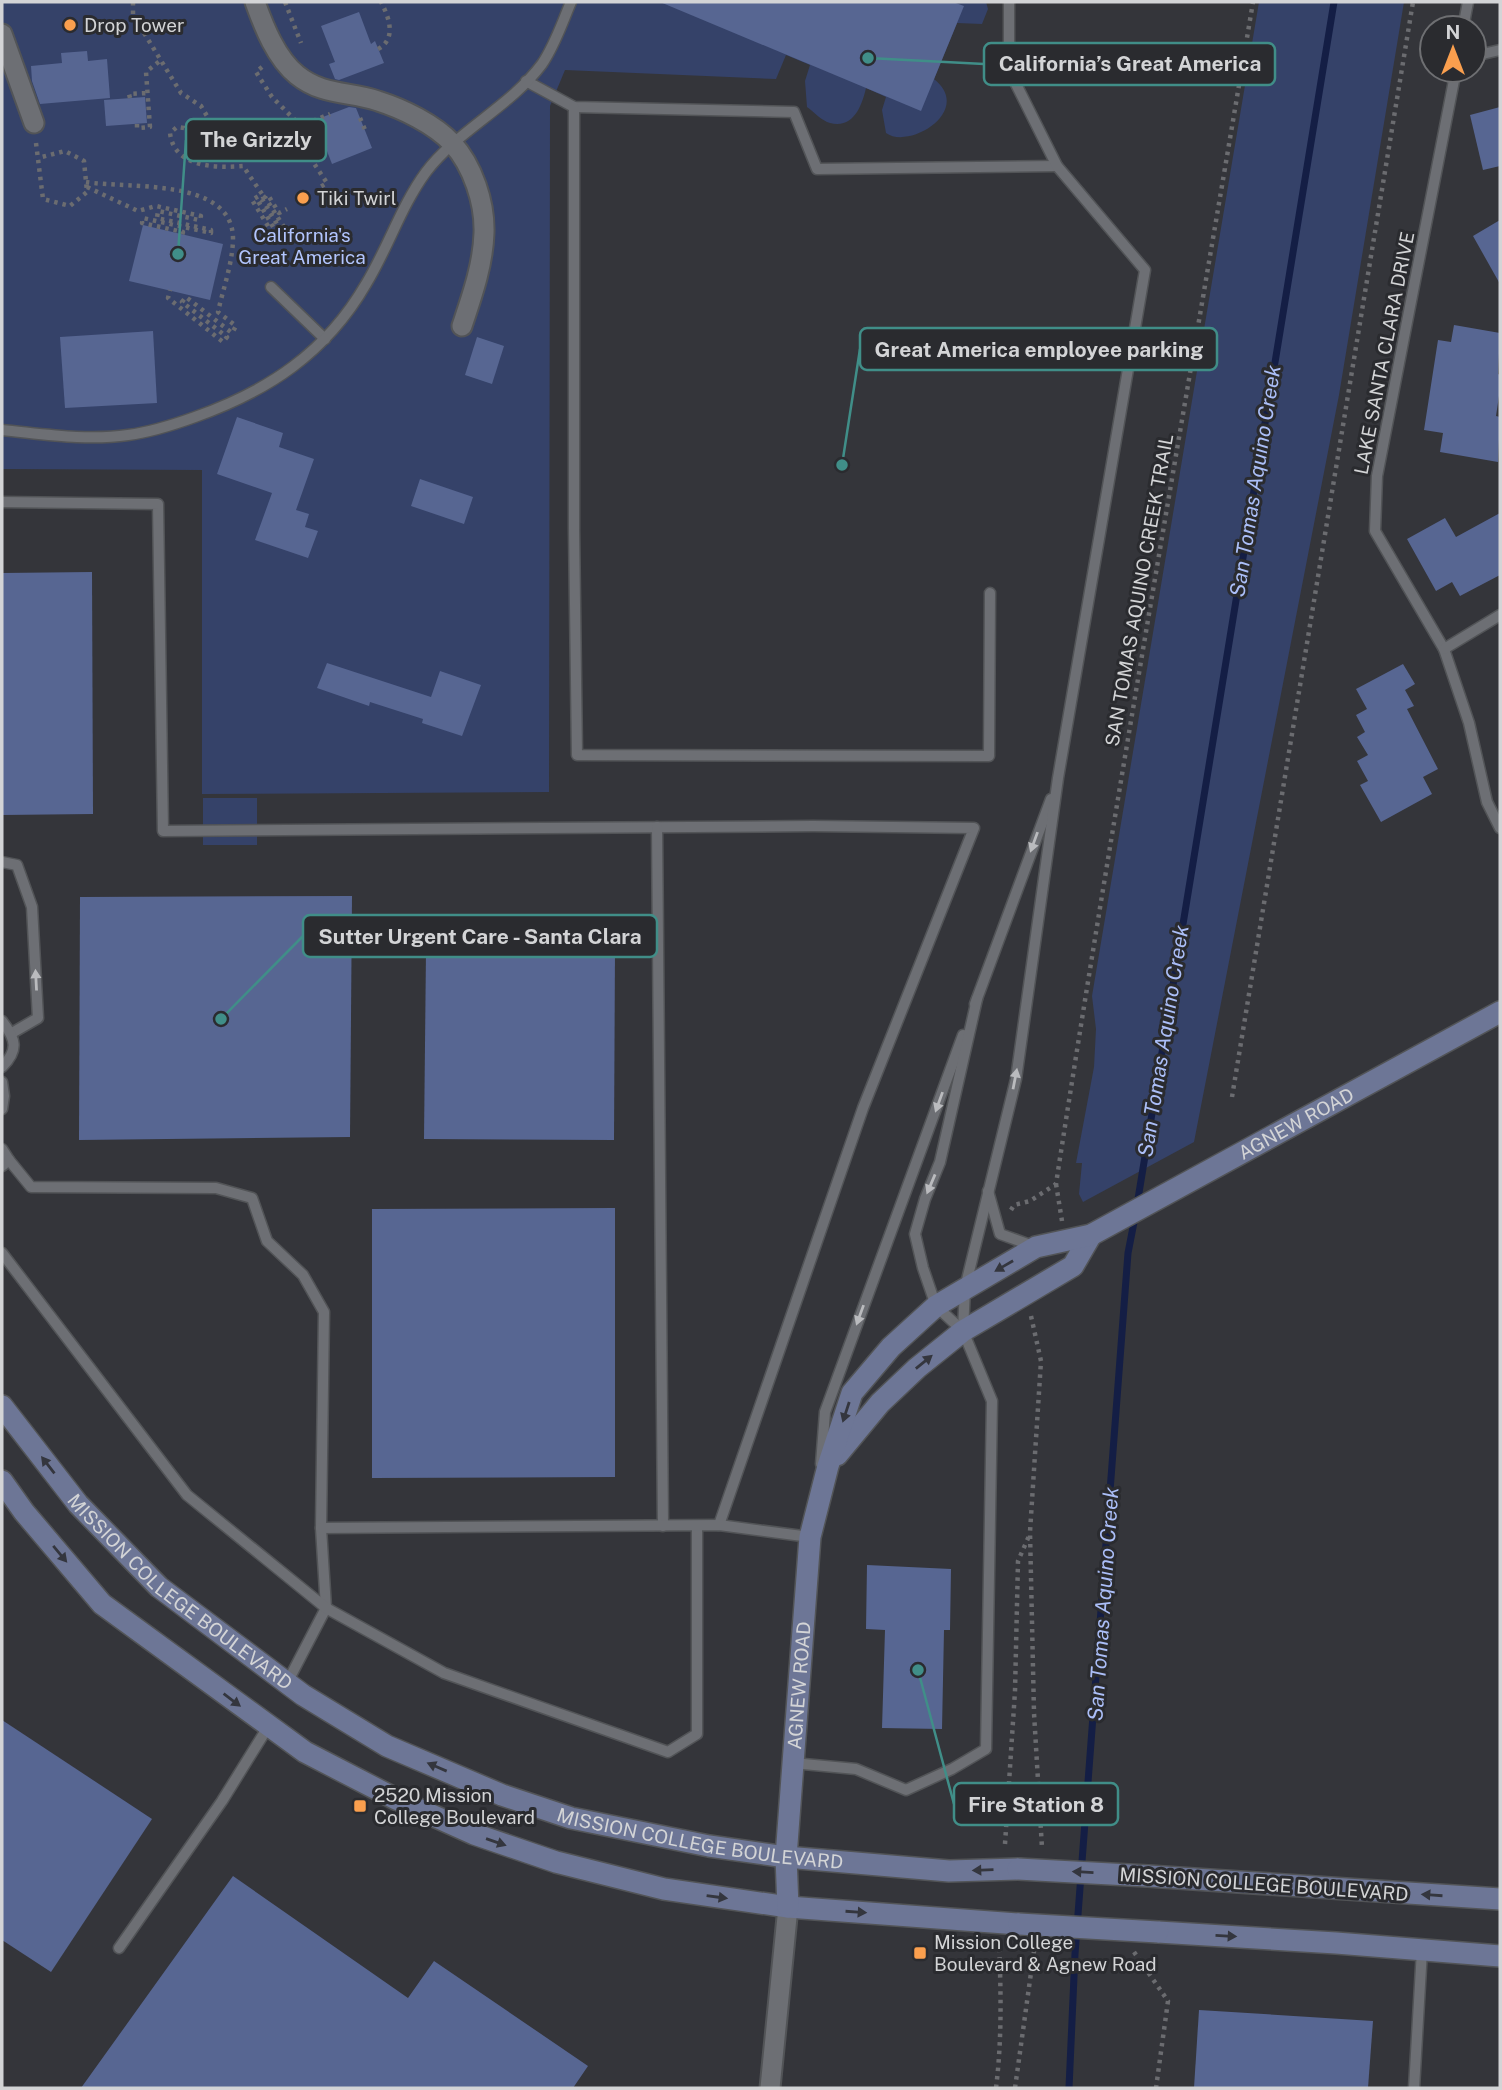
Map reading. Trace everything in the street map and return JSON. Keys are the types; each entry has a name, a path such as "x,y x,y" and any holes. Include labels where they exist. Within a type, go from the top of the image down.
{"main road":[{"name":"AGNEW ROAD","path":"788,1907 786,1857 810,1537 828,1466 852,1393 891,1346 936,1306 965,1288 1036,1247 1091,1235 1500,1012"},
{"name":"AGNEW ROAD","path":"828,1466 880,1403 917,1368 963,1331 1073,1266 1091,1235"},
{"name":"MISSION COLLEGE BOULEVARD","path":"2,1406 78,1504 159,1587 286,1683 387,1746 502,1795 570,1818 709,1846 786,1857 949,1871 1018,1868 1500,1899"},
{"path":"2,1482 102,1604 268,1727 305,1752 396,1799 474,1834 556,1862 664,1889 788,1907 1027,1929 1132,1930 1500,1956"}],"street":[{"path":"255,2 262,23 280,56 295,74 309,84 326,90 382,102 414,117 453,145 473,179 481,200 484,231 476,284 462,326"},
{"path":"2,34 34,123"},
{"path":"770,2088 788,1907"}],"lane":[{"path":"2,430 80,438 128,435 164,428 230,405 282,377 325,339 366,285 425,174 439,157 526,82 542,63 555,41 571,2"},
{"path":"963,1331 965,1288 1016,1079 1058,778 1145,270 1057,166 1009,70 1009,2"},
{"path":"526,82 573,107 794,112 817,169 1057,166"},
{"name":"LAKE SANTA CLARA DRIVE","path":"1453,84 1377,476 1375,530 1444,649 1469,723 1487,802 1500,828"},
{"path":"573,107 577,755 989,756 990,593"},
{"path":"271,287 325,339"},
{"path":"2,502 158,504 163,831 657,827 974,828 863,1108 719,1525"},
{"path":"1444,649 1500,615"},
{"path":"818,1502 825,1412 1058,778"},
{"path":"657,827 663,1526"},
{"path":"2,862 17,865 32,906 38,1018 12,1033"},
{"path":"793,1763 856,1769 906,1790 952,1769 986,1749 992,1401 963,1331 936,1306 915,1234 940,1162 976,999"},
{"path":"2,1021 12,1033 14,1049 10,1059 2,1067"},
{"path":"2,1082 2,1109"},
{"path":"2,1149 6,1163 31,1187 216,1188 252,1198 267,1241 303,1275 324,1312 321,1528 326,1608 286,1683"},
{"path":"987,1190 1000,1234 1036,1247"},
{"path":"2,1253 187,1495 326,1608 444,1673 668,1752 697,1734 697,1526"},
{"path":"321,1528 719,1525 810,1537"},
{"path":"119,1948 222,1801 268,1727"},
{"path":"1414,2088 1422,1950"}],"path":[{"path":"134,2 133,15 181,93 201,106 218,136 215,145 205,148 194,142 184,128 177,127 170,134 173,144 186,160 216,168 243,166 262,194 252,200 276,239 279,237 258,201 262,199 283,234 287,232 265,197 268,195 279,214 287,209"},
{"path":"285,2 303,48"},
{"path":"378,49 388,41 390,32 390,23 381,2"},
{"name":"SAN TOMAS AQUINO CREEK TRAIL","path":"1066,1241 1056,1184 1134,699 1253,2"},
{"path":"1232,1097 1413,2"},
{"path":"137,124 137,128 150,127 146,72 161,60"},
{"path":"256,72 272,97 293,119 303,147 327,183 320,187"},
{"path":"130,98 129,94 148,93"},
{"path":"326,146 315,120 335,112"},
{"path":"65,151 84,161 86,185 87,192 71,206 43,199 38,158 65,151"},
{"path":"86,185 138,211 156,206 201,216 200,220 158,211 157,218 211,230 211,233 142,218 142,223 183,232 182,235"},
{"path":"86,185 193,193 213,202 223,211 230,222 232,248 218,312 236,326 232,333 186,297 182,303 227,337 223,342 167,298 170,290"},
{"path":"1000,1234 1014,1206 1030,1201 1056,1184"},
{"path":"1021,1316 1029,1310 1041,1361 1030,1532 1034,1713 1042,1855"},
{"path":"1005,1844 1015,1691 1018,1561 1030,1532"},
{"path":"1015,2088 1032,1974 1027,1929"},
{"path":"1132,1930 1132,1948 1168,2001 1156,2088"},
{"path":"996,2088 1000,2061 999,1940"}],"green space":[{"name":"California's Great America","path":"2,2 986,2 988,9 982,24 957,23 934,79 944,91 947,103 942,115 922,132 909,136 896,137 886,133 882,110 886,97 866,88 859,108 851,119 838,124 824,120 807,107 805,81 810,65 786,55 776,79 565,70 550,106 549,792 202,794 202,470 2,469"},
{"path":"1259,2 1404,2 1339,395 1194,1142 1083,1202 1079,1194 1082,1163 1076,1163 1094,1067 1096,1029 1092,996"},
{"path":"203,798 257,798 257,845 203,845"}],"building":[{"path":"660,2 953,2 964,6 921,111"},
{"path":"359,12 371,44 375,41 384,63 339,80 335,79 329,64 335,62 321,26"},
{"path":"87,51 88,61 107,59 110,98 40,104 32,81 31,66 62,63 61,53"},
{"path":"145,97 147,123 106,126 104,100"},
{"path":"349,107 356,108 372,148 332,164 315,120"},
{"path":"1500,107 1500,166 1483,170 1470,115"},
{"path":"1500,220 1500,284 1473,236"},
{"path":"143,225 223,244 210,300 129,281"},
{"path":"1454,325 1500,333 1500,389 1496,416 1500,417 1498,462 1440,452 1443,433 1424,430 1438,340 1451,342"},
{"path":"153,331 157,403 65,408 60,337"},
{"path":"477,337 504,346 492,384 465,375"},
{"path":"237,417 283,433 279,447 314,459 296,510 309,514 305,527 318,531 308,558 255,540 272,493 217,474"},
{"path":"420,479 473,497 464,524 411,506"},
{"path":"1500,513 1500,575 1460,596 1452,582 1436,591 1407,539 1445,518 1456,537"},
{"path":"92,572 93,814 2,815 2,573"},
{"path":"327,663 431,697 440,671 481,685 462,736 422,723 423,719 370,702 369,706 317,688"},
{"path":"1403,664 1415,684 1405,690 1414,706 1407,709 1438,769 1423,777 1432,794 1381,822 1360,785 1368,781 1357,761 1368,755 1357,737 1365,732 1356,715 1367,709 1356,689"},
{"path":"352,896 350,1137 79,1140 80,897"},
{"path":"615,949 614,1140 424,1139 426,951"},
{"path":"615,1208 615,1477 372,1478 372,1209"},
{"path":"867,1565 951,1569 950,1630 944,1630 942,1729 882,1728 885,1630 866,1629"},
{"path":"2,1720 152,1819 51,1972 2,1940"},
{"path":"233,1876 408,1998 434,1961 588,2066 573,2088 81,2088"},
{"path":"1199,2010 1373,2021 1368,2088 1194,2088"}],"waterway":[{"name":"San Tomas Aquino Creek","path":"1137,1205 1334,2"},
{"name":"San Tomas Aquino Creek","path":"1069,2088 1075,1954 1128,1253 1135,1217"}],"place":[{"name":"Drop Tower","path":"70,25"},
{"name":"California’s Great America","path":"868,58"},
{"name":"Tiki Twirl","path":"303,198"},
{"name":"The Grizzly","path":"178,254"},
{"name":"Great America employee parking","path":"842,465"},
{"name":"Sutter Urgent Care - Santa Clara","path":"221,1019"},
{"name":"Fire Station 8","path":"918,1670"},
{"name":"2520 Mission College Boulevard","path":"360,1806"},
{"name":"Mission College Boulevard & Agnew Road","path":"920,1953"}]}
